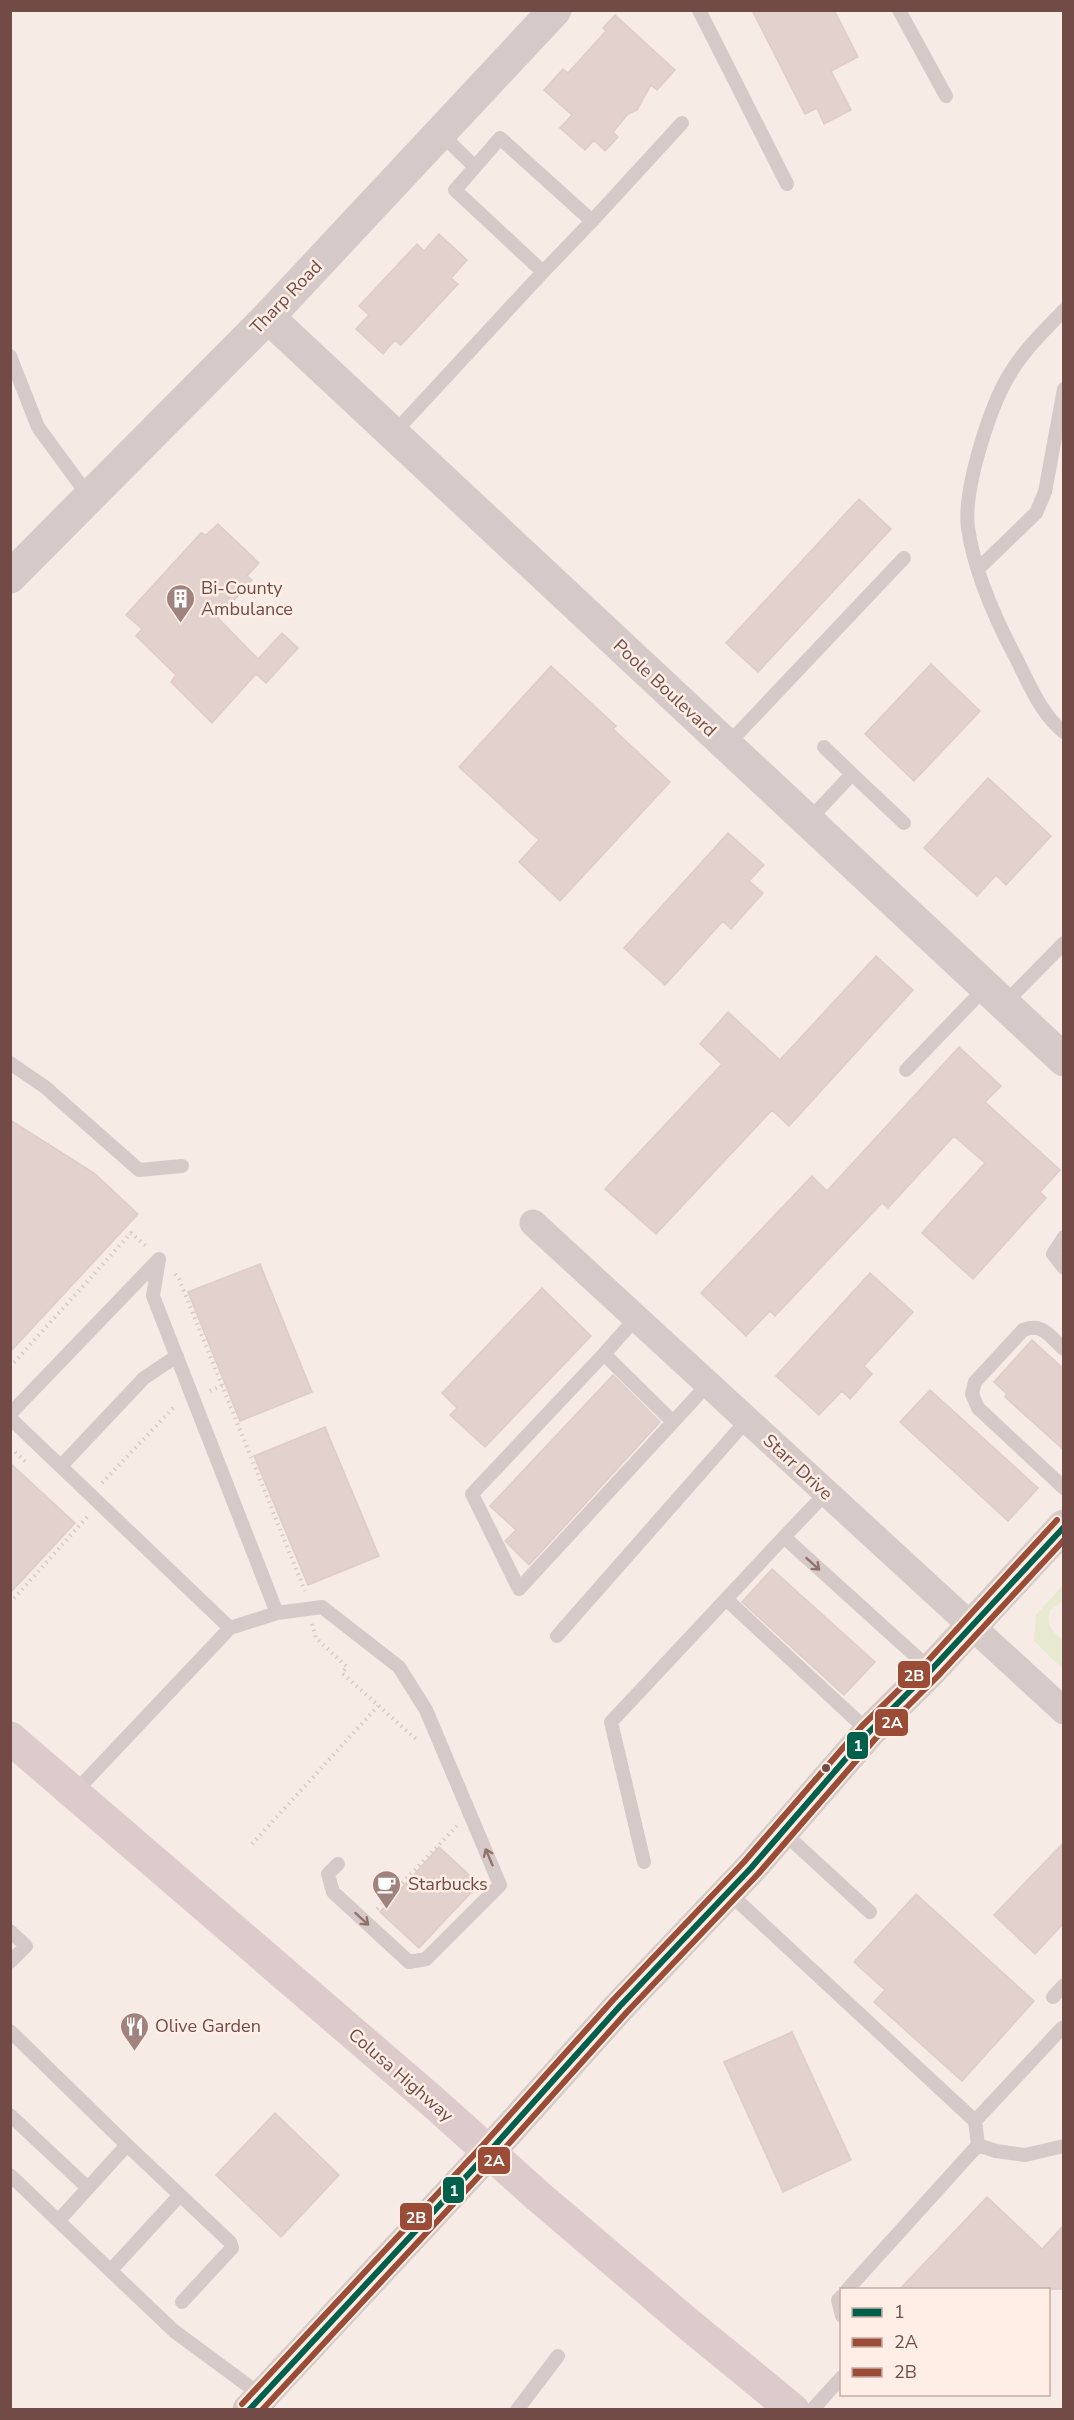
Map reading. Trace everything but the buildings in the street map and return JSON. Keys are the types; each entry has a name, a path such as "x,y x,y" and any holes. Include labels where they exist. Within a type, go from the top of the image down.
{"highway":[{"name":"Colusa Highway","path":"10,1738 687,2324 794,2409"}],"street":[{"name":"Tharp Road","path":"10,577 268,317 555,10"},
{"name":"Poole Boulevard","path":"268,317 1064,1060"},
{"name":"Starr Drive","path":"533,1223 1064,1711"},
{"path":"256,2403 783,1832 870,1732 931,1670 1064,1526"}],"lane":[{"path":"699,10 787,184"},
{"path":"899,10 946,96"},
{"path":"393,434 682,123"},
{"path":"440,133 475,167"},
{"path":"543,272 455,190 500,138 592,221"},
{"path":"1062,318 1031,344 1011,372 994,402 972,476 968,527 979,568 1002,631 1036,696 1054,725 1064,732"},
{"path":"10,356 39,427 90,498"},
{"path":"979,568 1036,513 1045,492 1064,389"},
{"path":"727,745 793,672 904,558"},
{"path":"824,747 904,823"},
{"path":"808,821 852,774"},
{"path":"906,1070 995,995 1064,943"},
{"path":"10,1063 45,1087 139,1170 182,1166"},
{"path":"1064,1238 1053,1254 1064,1268"},
{"path":"159,1259 153,1296 277,1613"},
{"path":"159,1259 10,1416 230,1628"},
{"path":"636,1318 472,1494 519,1589 708,1384"},
{"path":"1064,1349 1040,1327 1032,1326 1023,1330 975,1382 972,1394 978,1408 1064,1488"},
{"path":"604,1354 673,1422"},
{"path":"61,1466 144,1378 177,1356"},
{"path":"557,1636 747,1420"},
{"path":"644,1862 611,1722 826,1493"},
{"path":"784,1537 931,1670"},
{"path":"726,1599 870,1732"},
{"path":"74,1793 230,1628 277,1613 322,1607 399,1667 426,1710 500,1885 426,1959 409,1962 333,1892 333,1869"},
{"path":"783,1832 870,1912"},
{"path":"728,1892 975,2121 978,2145 849,2288"},
{"path":"10,1931 26,1946 10,1962"},
{"path":"1053,1997 1064,1985"},
{"path":"975,2121 1062,2028"},
{"path":"10,2031 230,2242 232,2248 182,2302"},
{"path":"10,2115 88,2188"},
{"path":"59,2220 127,2145"},
{"path":"978,2145 996,2151 1025,2155 1064,2146"},
{"path":"10,2175 174,2331 256,2403"},
{"path":"111,2270 180,2195"},
{"path":"517,2409 558,2356"},
{"path":"812,2409 840,2379"}],"path":[{"path":"10,1367 131,1233 159,1259"},
{"path":"252,1844 378,1706"}],"green space":[{"path":"1063,1585 1063,1601 1050,1610 1049,1624 1063,1641 1063,1669 1034,1641 1036,1615"}],"transit line":[{"name":"2B","path":"242,2404 482,2146 613,2000 744,1862 862,1726 925,1664 1057,1520"},
{"name":"1","path":"249,2410 489,2152 620,2006 751,1868 869,1732 931,1670 1064,1527"},
{"name":"2A","path":"262,2410 496,2158 627,2012 758,1874 876,1738 938,1676 1064,1540"}],"place":[{"name":"Bi-County Ambulance","path":"180,624"},
{"name":"Starbucks","path":"387,1910"},
{"name":"Olive Garden","path":"134,2052"}]}
